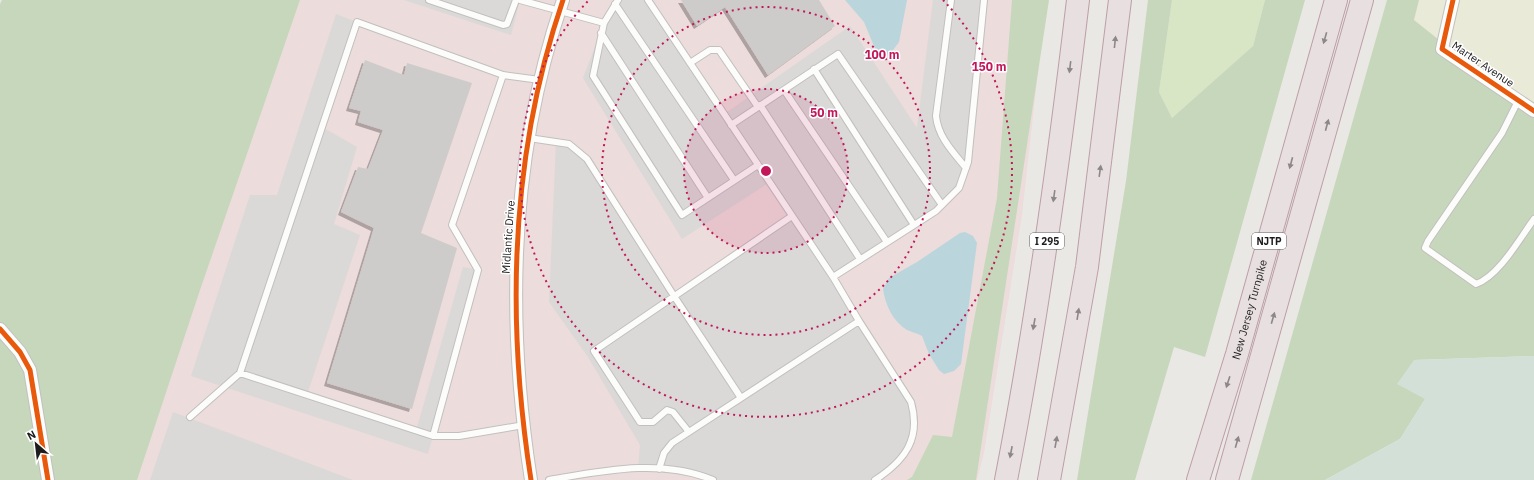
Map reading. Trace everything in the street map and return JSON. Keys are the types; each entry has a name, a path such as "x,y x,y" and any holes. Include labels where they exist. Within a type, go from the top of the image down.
{"highway":[{"path":"1068,0 1074,32"},
{"name":"I 295","path":"1006,480 1037,309 1057,176 1078,0"},
{"path":"1049,480 1086,267 1120,0"},
{"name":"New Jersey Turnpike","path":"1198,480 1208,443 1237,354 1336,0"},
{"name":"NJTP","path":"1227,480 1362,0"}],"street":[{"name":"Marter Avenue","path":"1453,0 1442,49 1534,111"},
{"name":"Midlantic Drive","path":"531,480 516,340 515,267 519,212 529,138 540,80 561,5"},
{"path":"0,329 20,352 30,370 48,480"}],"lane":[{"path":"429,0 503,25 507,24 516,0"},
{"path":"520,0 561,5 604,23"},
{"path":"648,0 833,277 859,321 911,402 915,414 914,439 907,450 885,474 875,480"},
{"path":"950,0 936,121 937,126 947,144 966,168"},
{"path":"833,277 936,211 959,188 968,162 984,0"},
{"path":"734,180 617,2 604,23 592,76 682,215 758,165"},
{"path":"190,417 240,373 357,22 503,74 540,80"},
{"path":"601,33 708,198"},
{"path":"690,63 710,50 719,50 759,106 860,259"},
{"path":"731,125 838,54 942,205"},
{"path":"814,69 914,225"},
{"path":"433,436 478,270 452,225 503,74"},
{"path":"784,90 886,242"},
{"path":"1518,101 1502,133 1428,240 1425,248 1476,284 1489,277 1510,252 1534,219"},
{"path":"529,138 569,144 587,159 741,398"},
{"path":"689,432 673,412 668,410 653,422 640,422 594,350 792,216"},
{"path":"659,469 666,450 689,432 859,321"},
{"path":"240,373 433,436 458,436 524,424"},
{"path":"548,480 611,469 659,469 695,472 713,480"}],"shaded area":[{"path":"300,0 1046,0 1022,215 984,453 977,480 134,480"},
{"path":"404,0 520,0 511,35"},
{"path":"618,0 648,0 724,114 850,26 917,128 933,0 984,0 968,162 959,188 935,211 833,277 904,390 915,414 907,450 875,480 713,480 695,473 663,473 638,469 640,445 588,357 549,302 556,142 569,144 587,159 674,296 792,216 770,182 682,239 583,78 604,23"},
{"path":"336,14 357,22 322,127 357,147 334,224 360,235 307,395 416,431 463,267 478,270 428,454 191,376 250,195 277,195"},
{"path":"1534,356 1534,480 1325,480 1400,439 1425,399 1397,384 1414,360"},
{"path":"173,412 353,480 150,480"}],"green space":[{"path":"2,0 300,0 199,293 137,480 0,480 0,4"},
{"path":"1012,0 1049,0 976,480 907,480 912,477 933,435 952,437 997,198"},
{"path":"1148,0 1172,0 1159,92 1172,118 1253,46 1265,0 1305,0 1205,357 1174,347 1135,480 1077,480 1126,181"},
{"path":"1172,0 1265,0 1253,46 1172,118 1159,92"},
{"path":"1387,0 1419,0 1414,20 1473,67 1534,111 1534,356 1414,360 1425,399 1400,439 1325,480 1251,480"},
{"path":"1419,0 1534,0 1534,111 1473,67 1414,20"}],"water":[{"path":"845,0 907,0 899,42 890,54 885,55 876,51 864,22"},
{"path":"965,232 973,236 977,243 961,364 954,371 944,374 939,370 929,354 922,336 902,327 890,312 883,289 889,278 917,262 960,233"}],"building":[{"path":"681,0 819,0 835,26 768,75 725,7 697,26"},
{"path":"365,60 404,75 407,63 472,83 421,233 457,248 412,409 327,383 374,228 341,212 358,167 368,169 383,130 358,122 361,111 349,108"}],"cycle path":[{"path":"531,480 523,420 518,359 516,298 518,238 523,178 532,118 545,59 563,0"},
{"path":"1453,0 1442,49 1534,111"},
{"path":"0,329 20,352 30,370 48,480"}]}
